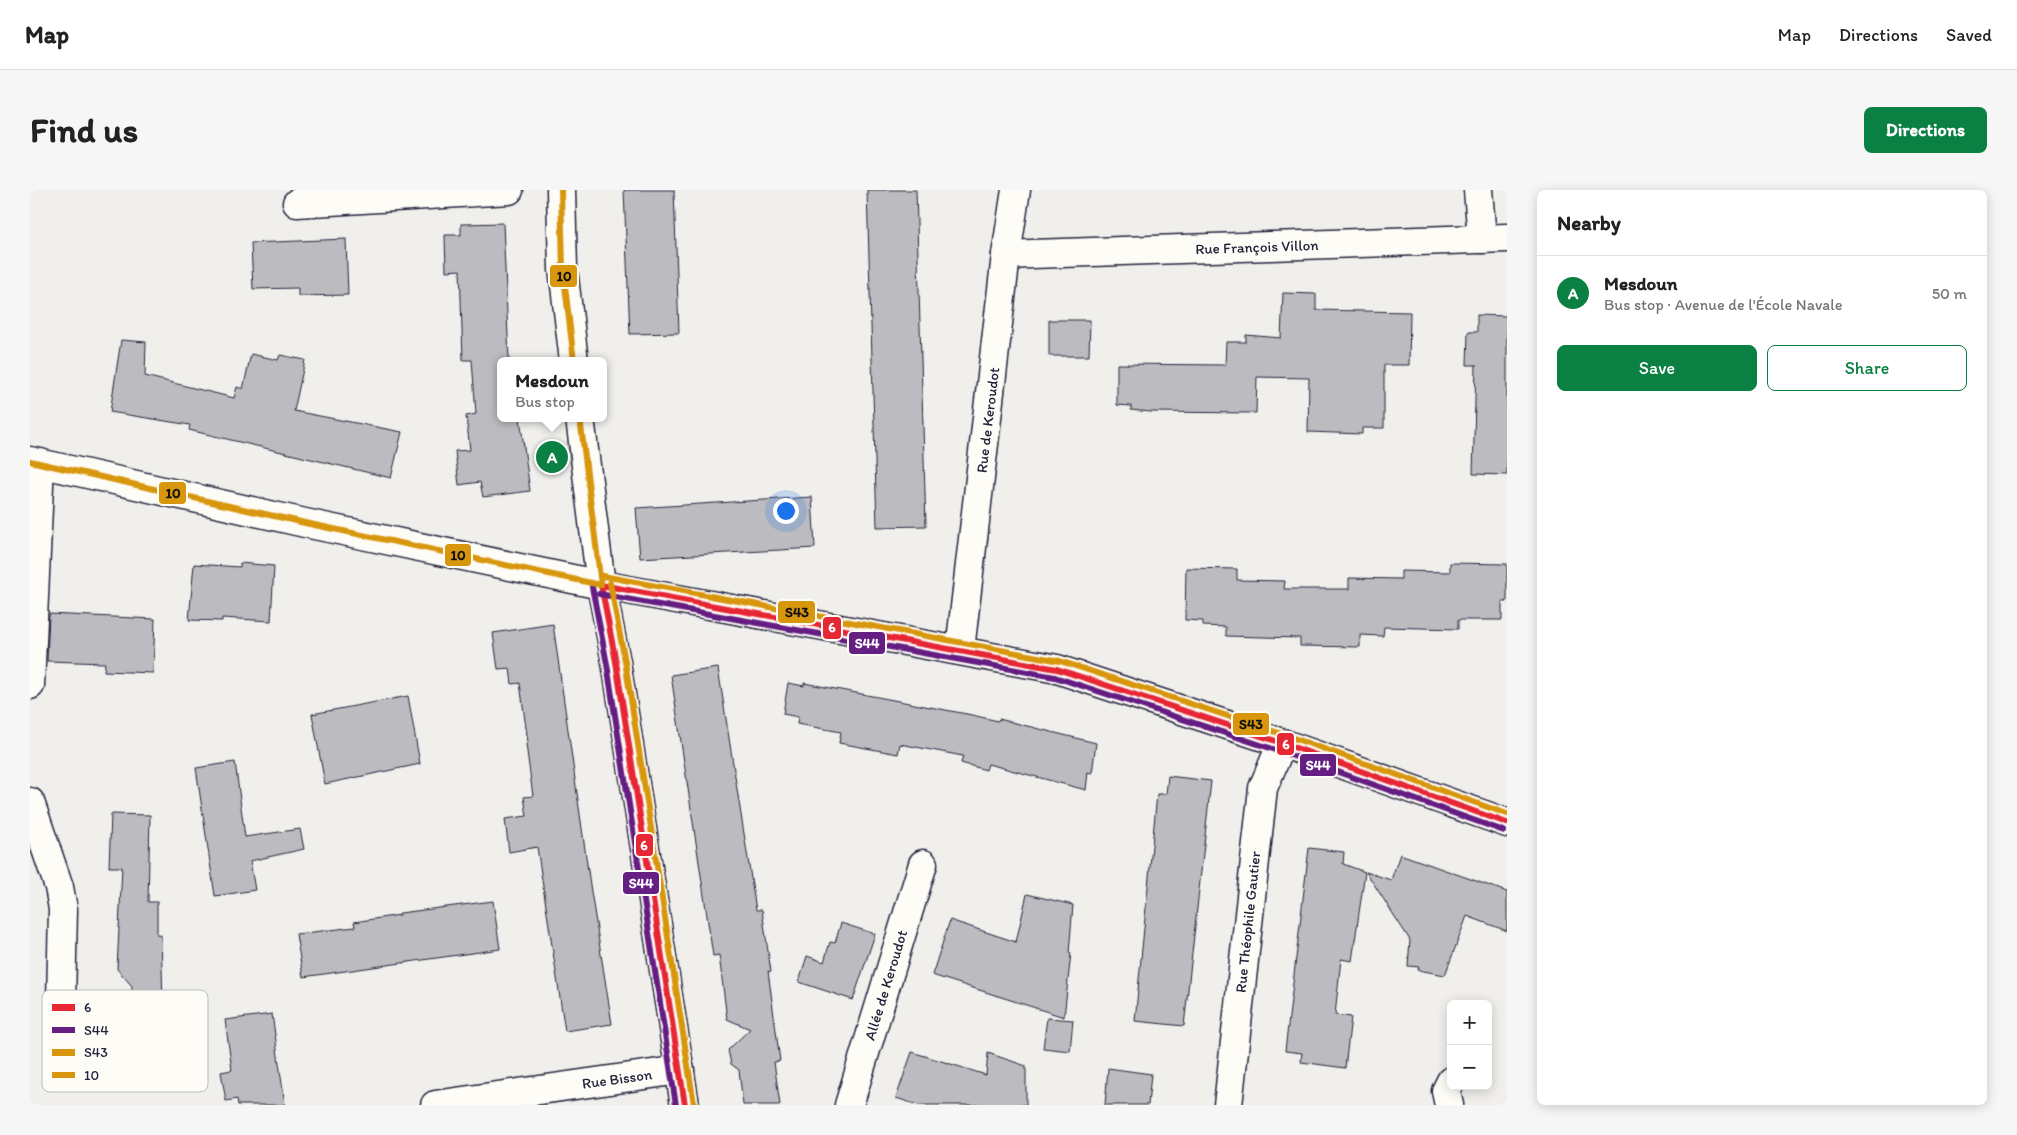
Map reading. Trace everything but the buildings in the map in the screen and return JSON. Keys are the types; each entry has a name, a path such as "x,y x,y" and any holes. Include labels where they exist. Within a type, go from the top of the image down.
{"street":[{"path":"297,203 509,190"},
{"path":"561,190 563,269 574,357"},
{"name":"Rue de Keroudot","path":"960,650 1006,255 1016,190"},
{"path":"1478,190 1494,238"},
{"name":"Rue François Villon","path":"1006,255 1494,238"},
{"path":"581,422 601,584 616,662 685,1105"},
{"path":"30,685 35,462 305,523 601,584 1057,669 1282,743 1507,823"},
{"name":"Rue Théophile Gautier","path":"1228,1105 1263,788 1282,743"},
{"path":"30,802 59,887 62,909 61,990"},
{"name":"Allée de Keroudot","path":"849,1105 923,864"},
{"name":"Rue Bisson","path":"436,1105 680,1070"},
{"path":"1447,1089 1449,1105"}],"transit line":[{"name":"10","path":"561,190 563,269 574,357"},
{"name":"10","path":"581,422 601,585"},
{"name":"10","path":"30,461 305,523 601,585"},
{"name":"S43","path":"603,576 1060,661 1285,735 1507,814"},
{"name":"S43","path":"610,583 625,661 694,1104"},
{"name":"6","path":"601,585 1057,669 1282,743 1507,823"},
{"name":"6","path":"601,585 616,662 685,1105"},
{"name":"S44","path":"592,587 607,664 676,1105"},
{"name":"S44","path":"599,594 1055,677 1279,751 1504,831"}],"place":[{"name":"Mesdoun","path":"552,457"}]}
